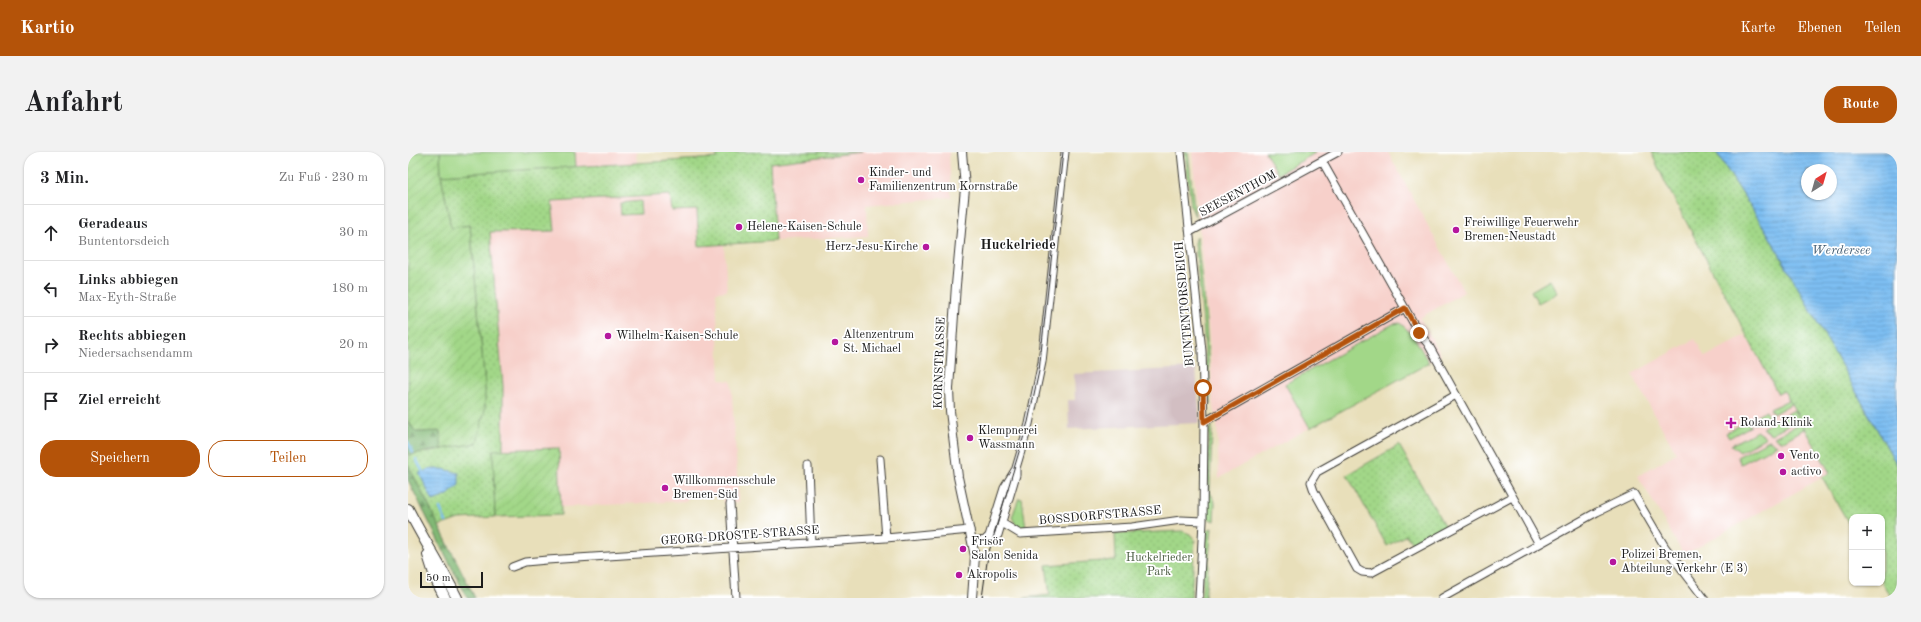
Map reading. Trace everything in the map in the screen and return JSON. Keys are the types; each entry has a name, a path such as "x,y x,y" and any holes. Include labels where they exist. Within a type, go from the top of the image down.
{"main road":[{"path":"408,508 422,538 436,580 445,598"},
{"path":"422,538 446,575 457,598"}],"street":[{"name":"KORNSTRASSE","path":"962,152 965,188 956,285 949,389 952,443 972,542 975,574 972,598"},
{"path":"985,540 989,536 1004,488 1016,468 1031,416 1042,362 1065,152"},
{"name":"BUNTENTORSDEICH","path":"1181,152 1202,351 1204,422 1203,521 1199,598"},
{"name":"SEESENTHOM","path":"1190,232 1338,152"},
{"path":"1322,161 1419,333 1428,344 1539,544"},
{"path":"1204,422 1405,308"},
{"path":"1456,395 1317,472 1311,482 1318,500 1358,569 1362,572 1371,573 1512,497"},
{"path":"880,459 886,538"},
{"path":"808,466 811,543"},
{"path":"972,542 992,539 998,536 1016,475 1016,468"},
{"path":"1442,598 1539,544 1634,494 1665,548 1704,598"},
{"path":"730,504 736,598"},
{"name":"BOSSDORFSTRASSE","path":"1002,523 1010,530 1020,534 1132,527 1181,520 1203,521"},
{"name":"GEORG-DROSTE-STRASSE","path":"512,567 525,562 732,547 886,538 970,530"}],"shaded area":[{"path":"575,152 636,152 637,163 576,167"},
{"name":"Kinder- und Familienzentrum Kornstraße","path":"861,152 949,152 951,197 867,205 868,236 775,241 770,163"},
{"path":"1192,152 1388,152 1464,292 1420,318 1441,355 1219,478 1217,421 1213,404 1209,334"},
{"name":"Wilhelm-Kaisen-Schule","path":"671,195 697,210 699,246 724,245 727,291 716,292 720,380 731,381 739,502 723,503 723,496 688,496 687,501 561,507 559,448 503,450 503,386 490,232 554,231 552,202"},
{"name":"Roland-Klinik","path":"1745,335 1778,393 1784,390 1830,473 1684,555 1638,476 1676,453 1632,374 1695,339 1705,357"},
{"path":"1196,368 1200,423 1069,429 1068,400 1075,400 1074,374"}],"green space":[{"path":"408,152 440,152 441,175 451,228 470,225 485,385 485,409 477,443 442,449 440,431 416,432 408,421"},
{"path":"440,152 575,152 576,167 441,175"},
{"path":"717,152 861,152 770,163 775,241 699,246 697,210 672,211 670,195 552,202 555,231 490,232 503,386 503,450 493,451 495,517 459,519 439,526 408,464 408,455 477,443 485,385 470,225 451,228 441,175 717,158"},
{"path":"1185,152 1188,152 1195,216 1191,207"},
{"path":"1265,152 1317,152 1278,174"},
{"path":"1651,152 1716,152 1768,234 1897,465 1897,598 1891,598 1884,586 1885,514 1849,514 1849,524 1822,477 1830,473 1784,391 1778,394 1665,182"},
{"path":"640,201 641,214 621,215 620,203"},
{"path":"1197,236 1206,321 1211,404 1208,396 1203,322 1195,243"},
{"path":"1550,280 1557,293 1538,303 1531,291"},
{"path":"1400,323 1413,335 1429,363 1310,428 1285,384 1393,324"},
{"path":"1788,400 1791,404 1773,414 1770,409"},
{"path":"1794,410 1799,419 1771,434 1762,428"},
{"path":"1766,411 1769,416 1754,424 1749,420"},
{"path":"408,421 416,432 440,431 442,449 408,455"},
{"path":"1745,422 1751,426 1729,438 1726,433"},
{"path":"1801,423 1804,429 1782,442 1774,437"},
{"path":"1212,426 1210,492 1215,502 1214,521 1207,518 1209,430"},
{"path":"1757,431 1766,437 1740,452 1731,445"},
{"path":"1769,440 1777,445 1741,464 1737,457"},
{"path":"1399,445 1445,527 1413,545 1406,535 1387,546 1347,475"},
{"path":"559,448 561,515 495,517 493,450"},
{"path":"408,464 475,598 467,598 408,480"},
{"path":"1019,498 1022,499 1026,528 1017,527 1012,517"},
{"path":"1212,528 1205,598 1201,598 1207,530"},
{"name":"Huckelrieder Park","path":"1182,531 1190,534 1195,540 1191,598 1023,598 1050,595 1046,565 1116,560 1115,534"}],"water":[{"name":"Werdersee","path":"1716,152 1897,152 1897,465 1768,234"},
{"path":"431,469 443,469 459,473 459,485 448,495 433,501 419,473"}],"waterway":[{"path":"408,442 413,452"},
{"path":"416,459 424,474"},
{"path":"440,508 446,522"}],"tram line":[{"path":"982,598 988,555 1028,422 1039,371 1063,152"}],"place":[{"name":"Kinder- und Familienzentrum Kornstraße","path":"861,180"},
{"name":"Helene-Kaisen-Schule","path":"739,227"},
{"name":"Freiwillige Feuerwehr Bremen-Neustadt","path":"1456,230"},
{"name":"Herz-Jesu-Kirche","path":"926,247"},
{"name":"Wilhelm-Kaisen-Schule","path":"608,336"},
{"name":"Altenzentrum St. Michael","path":"835,342"},
{"name":"Roland-Klinik","path":"1731,423"},
{"name":"Klempnerei Wassmann","path":"970,438"},
{"name":"Vento","path":"1781,456"},
{"name":"activo","path":"1783,472"},
{"name":"Willkommensschule Bremen-Süd","path":"665,488"},
{"name":"Frisör Salon Senida","path":"963,549"},
{"name":"Polizei Bremen, Abteilung Verkehr (E 3)","path":"1613,562"},
{"name":"Akropolis","path":"959,575"}],"district":[{"name":"Huckelriede","path":"1018,245"}],"route":[{"path":"1203,388 1204,422 1405,308 1419,333"}]}
